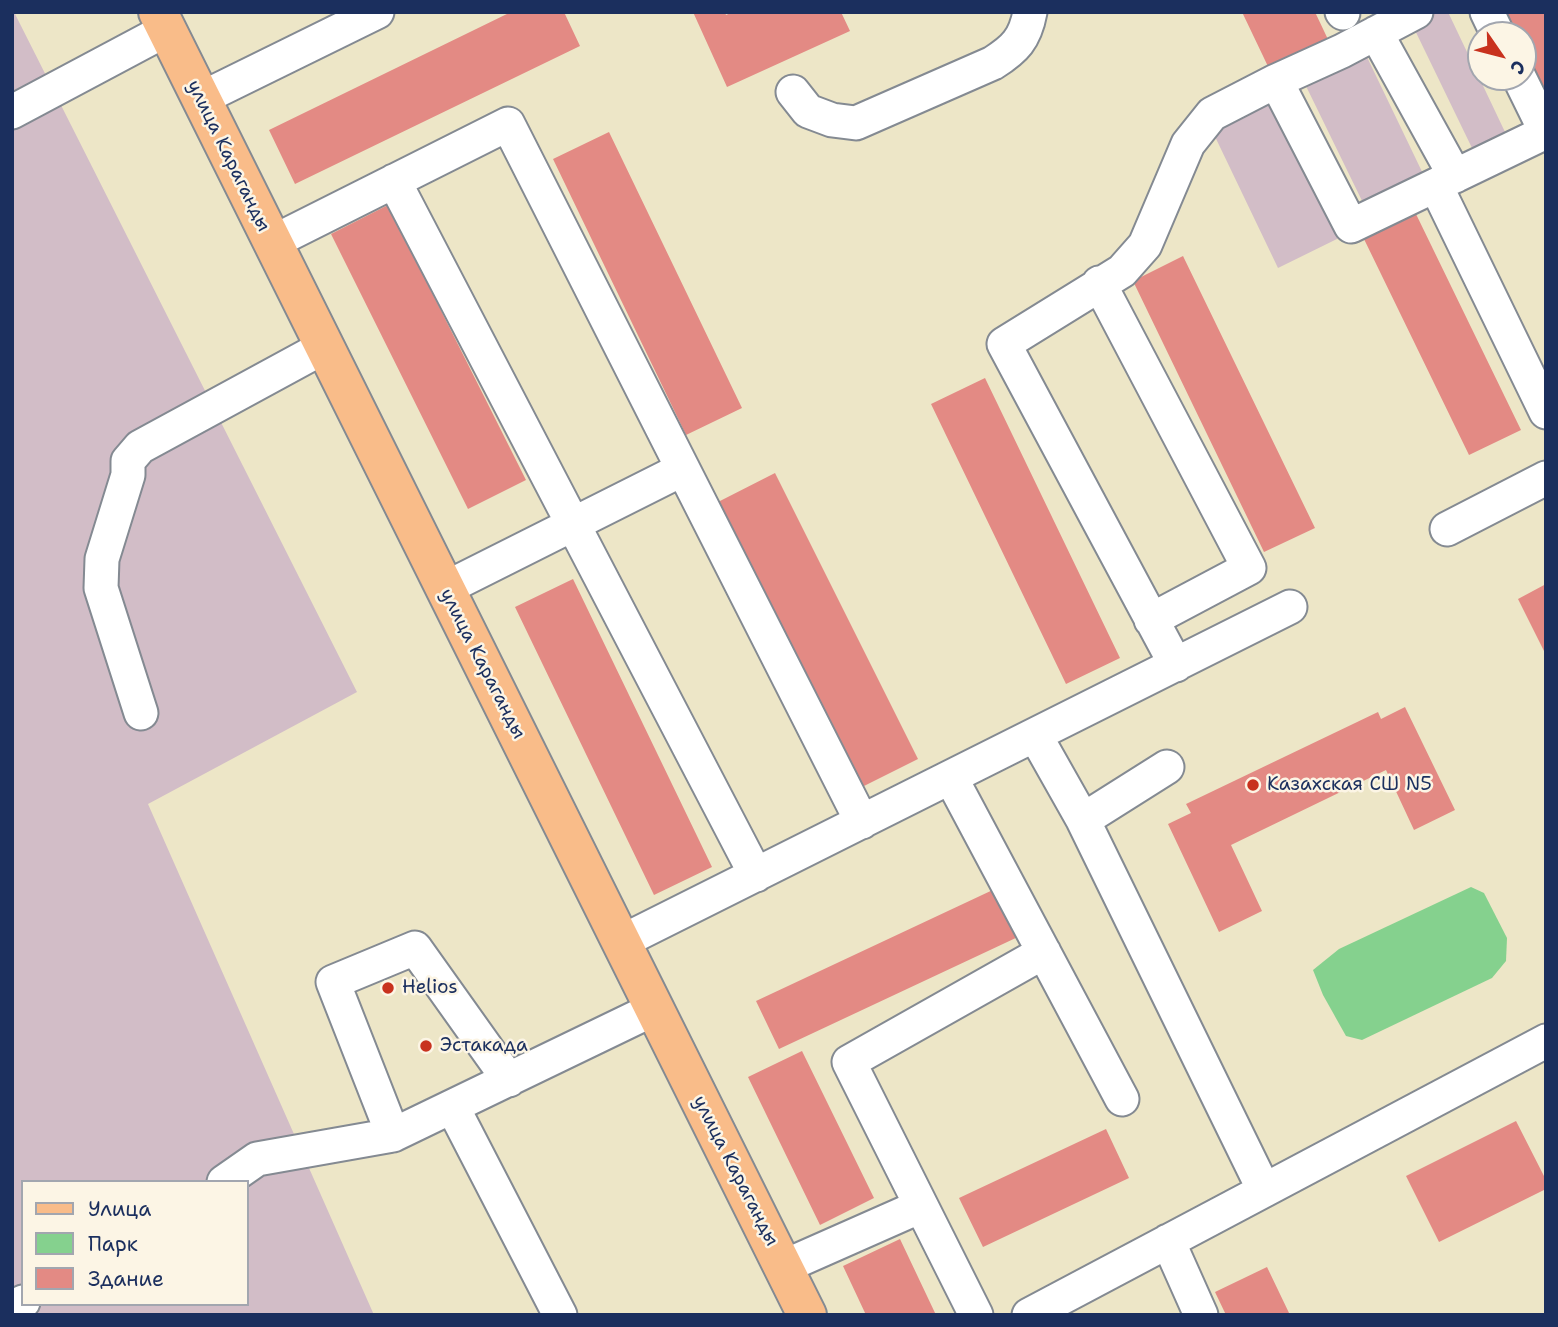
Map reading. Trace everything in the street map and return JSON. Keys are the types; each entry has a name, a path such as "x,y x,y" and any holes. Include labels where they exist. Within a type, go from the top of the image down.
{"main road":[{"name":"улица Караганды","path":"162,21 807,1315"}],"street":[{"path":"200,99 377,12"},
{"path":"793,92 808,111 832,120 856,123 1001,58 1020,42 1030,12"},
{"path":"1175,665 1004,344 1122,271 1145,245 1188,144 1212,114 1416,12"},
{"path":"12,112 162,21"},
{"path":"1376,33 1446,181 1546,412"},
{"path":"1276,81 1351,226 1546,132 1526,91"},
{"path":"271,243 508,124 862,822"},
{"path":"394,181 756,875"},
{"path":"1100,283 1248,568 1152,620"},
{"path":"141,713 101,588 102,558 128,475 128,461 140,447 324,347"},
{"path":"444,589 683,469"},
{"path":"1447,528 1546,478"},
{"path":"621,942 1290,607"},
{"path":"1035,735 1083,820 1264,1190"},
{"path":"1083,820 1167,767"},
{"path":"951,778 1122,1099"},
{"path":"394,1135 333,982 415,948 509,1080"},
{"path":"976,1315 849,1062 1044,952"},
{"path":"227,1180 257,1159 394,1135 654,1009"},
{"path":"1029,1315 1546,1041"},
{"path":"453,1108 560,1315"},
{"path":"783,1267 921,1206"},
{"path":"1168,1241 1201,1315"}],"shaded area":[{"path":"12,12 357,692 148,804 374,1315 12,1315"},
{"path":"1426,12 1448,12 1467,52 1467,91 1486,91 1505,132 1472,148 1410,20"},
{"path":"1366,55 1426,180 1366,209 1305,84"},
{"path":"1271,91 1341,237 1278,268 1208,122"}],"green space":[{"path":"1471,887 1484,893 1507,938 1506,961 1492,978 1362,1040 1346,1036 1323,995 1313,970 1339,949"}],"building":[{"path":"511,12 564,12 580,46 295,184 269,130"},
{"path":"693,12 725,12 726,15 733,12 841,12 850,31 727,87"},
{"path":"1242,12 1315,12 1333,50 1274,79"},
{"path":"1505,12 1546,12 1546,96 1537,78 1537,21 1509,21"},
{"path":"609,132 742,408 686,435 553,159"},
{"path":"388,205 526,480 468,509 331,234"},
{"path":"1415,212 1521,430 1469,455 1363,237"},
{"path":"1183,256 1315,528 1264,552 1133,281"},
{"path":"985,378 1120,658 1066,684 931,404"},
{"path":"775,473 918,759 860,788 718,502"},
{"path":"573,579 712,867 654,895 515,607"},
{"path":"1546,584 1546,650 1544,651 1518,599"},
{"path":"1405,707 1455,810 1414,830 1386,770 1231,845 1262,911 1219,932 1168,824 1191,813 1186,804 1378,712 1381,719"},
{"path":"997,888 1020,936 779,1049 756,1001"},
{"path":"802,1051 874,1198 820,1225 748,1077"},
{"path":"1516,1121 1546,1180 1546,1189 1439,1242 1406,1176"},
{"path":"1106,1129 1129,1178 983,1247 959,1198"},
{"path":"900,1239 936,1315 866,1315 843,1266"},
{"path":"1267,1267 1290,1315 1226,1315 1215,1292"}],"place":[{"name":"Казахская СШ N5","path":"1253,785"},
{"name":"Helios","path":"388,988"},
{"name":"Эстакада","path":"426,1046"}]}
